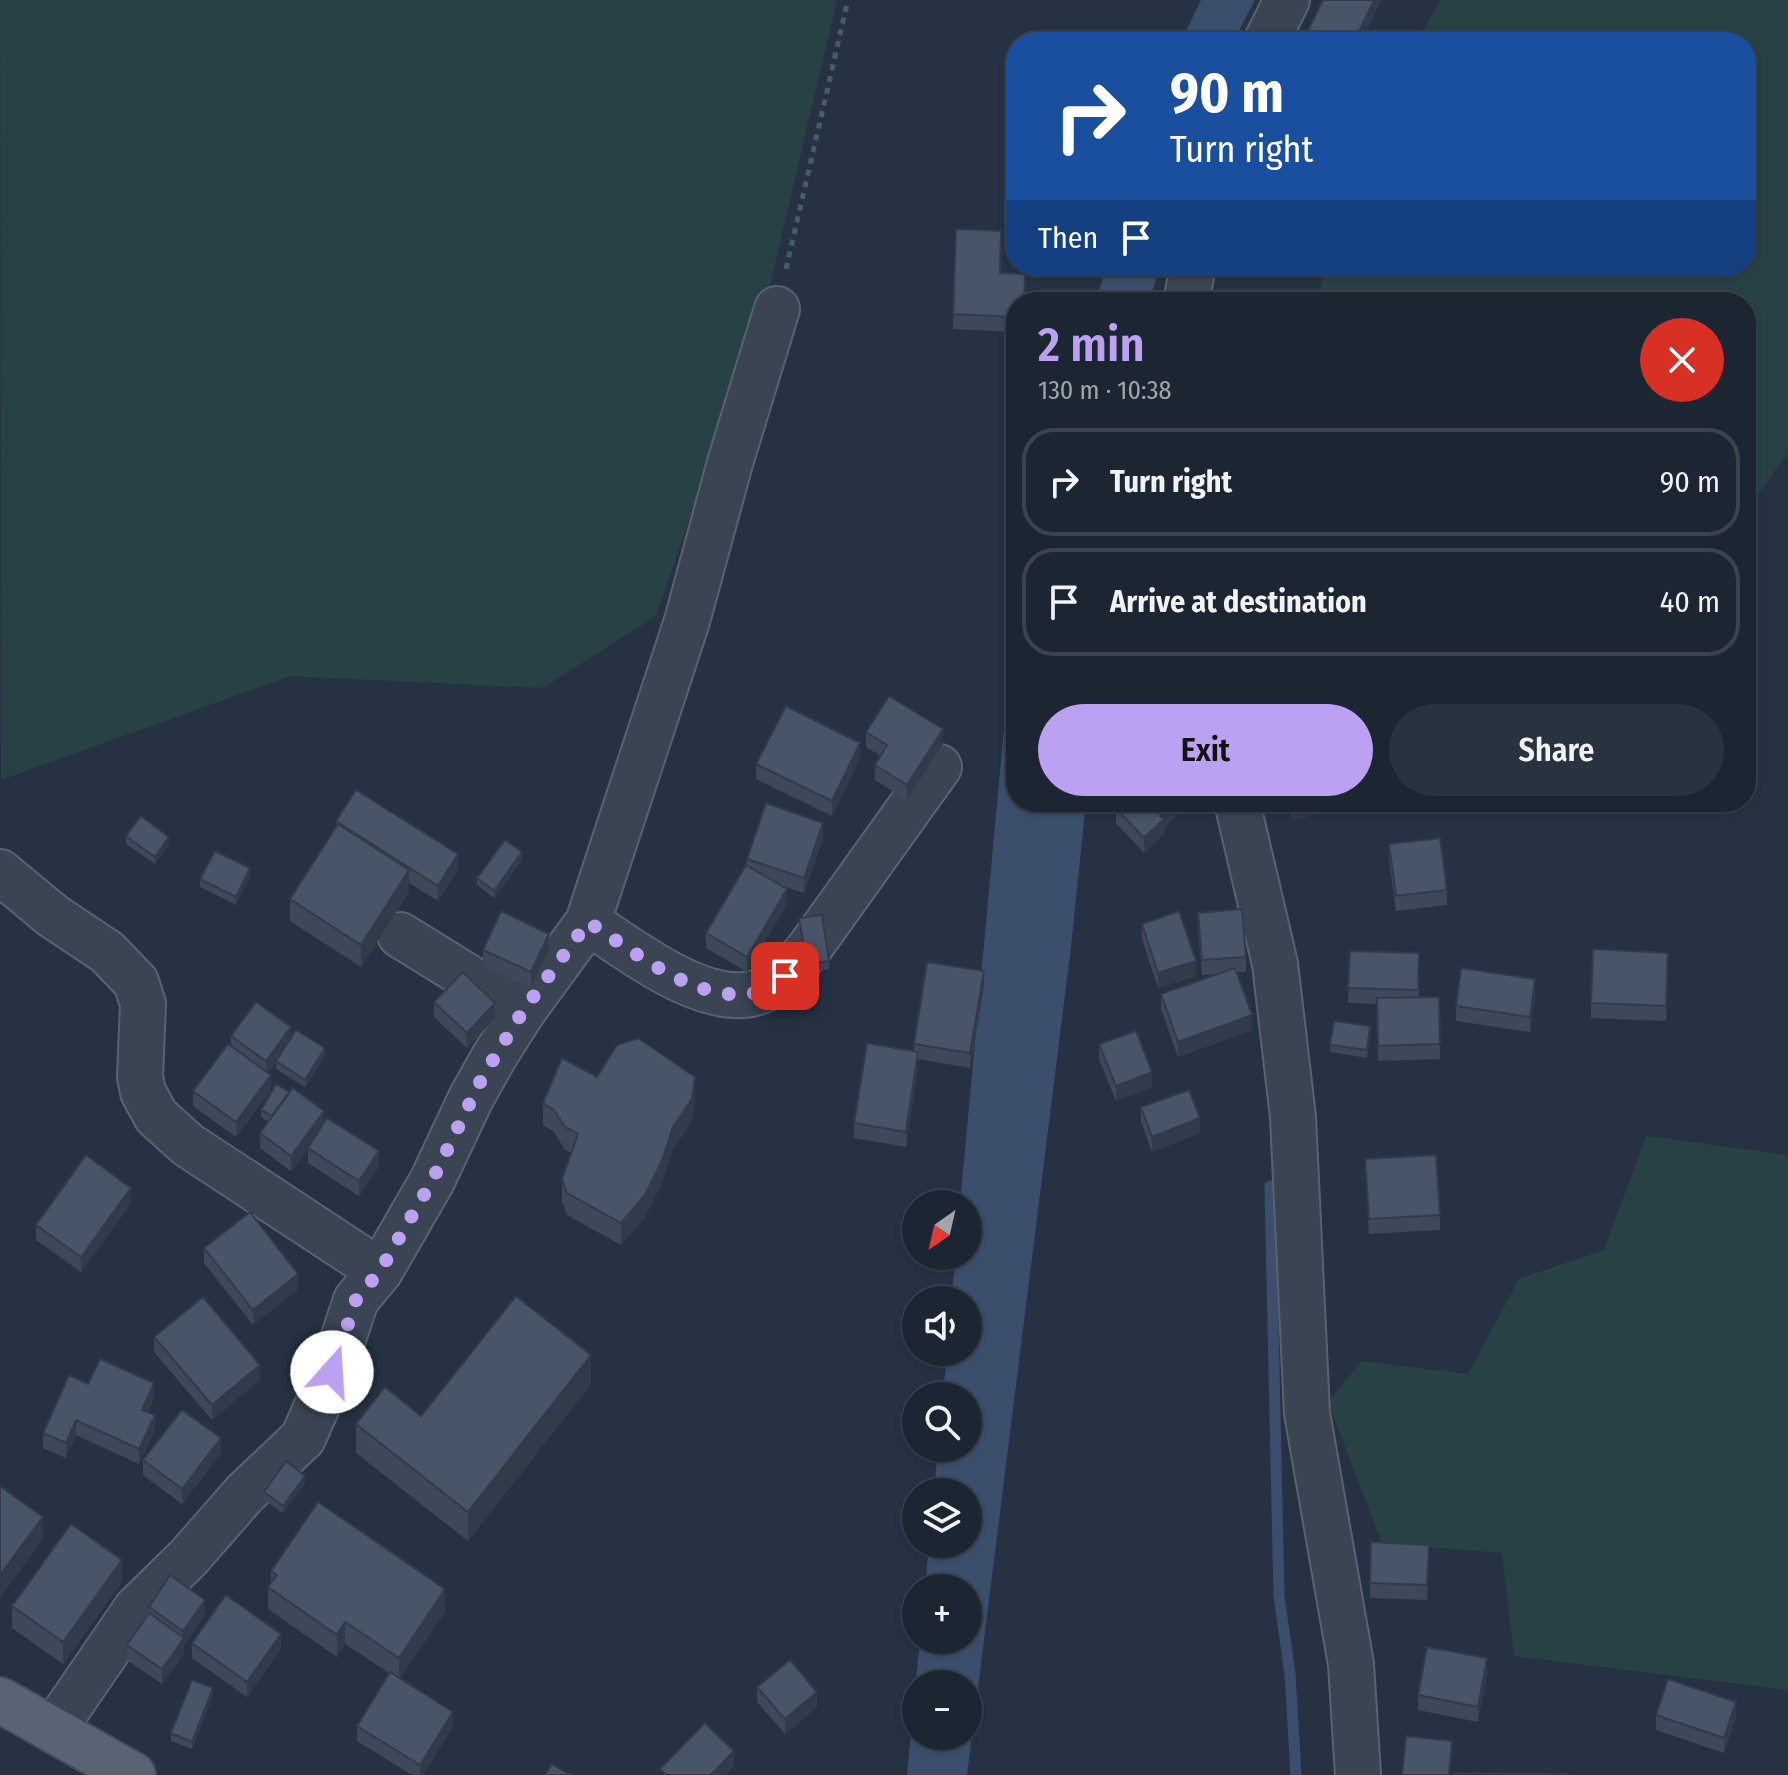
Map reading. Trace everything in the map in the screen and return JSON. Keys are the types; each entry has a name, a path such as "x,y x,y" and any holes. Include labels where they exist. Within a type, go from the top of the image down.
{"main road":[{"path":"0,1700 133,1775"}],"street":[{"path":"1271,32 1287,0"},
{"path":"53,1730 136,1609 189,1557 245,1493 303,1438 332,1372 356,1300 380,1271 432,1181 471,1098 523,1011 588,922 687,621 730,463 777,309"},
{"path":"588,922 685,981 731,995 760,992 785,976 808,950 939,767"},
{"path":"1239,812 1275,964 1293,1117 1307,1413 1351,1664 1358,1775"},
{"path":"0,872 53,916 107,952 136,982 143,1004 140,1077 143,1092 156,1116 188,1145 380,1271"},
{"path":"400,935 523,1011"}],"path":[{"path":"777,309 848,0"}],"green space":[{"path":"0,0 837,0 771,281 656,616 543,688 290,676 1,780"},
{"path":"1440,0 1788,0 1788,452 1756,498 1756,292 1321,292 1323,276 1756,276 1756,32 1422,32"},
{"path":"1646,1136 1788,1155 1788,1690 1514,1656 1502,1553 1382,1543 1328,1402 1362,1361 1468,1374 1519,1279 1604,1250"}],"water":[{"path":"1201,0 1255,0 1238,32 1186,32"},
{"path":"1104,276 1157,276 1152,292 1098,292"},
{"path":"1006,707 1006,812 1085,812 1071,947 980,1670 917,1670 919,1654 982,1654 982,1574 926,1574 928,1558 982,1558 982,1478 935,1478 937,1462 982,1462 982,1382 944,1382 946,1366 982,1366 982,1286 953,1286 954,1270 982,1270 982,1190 961,1190"},
{"path":"909,1750 970,1750 967,1775 907,1775"}],"building":[{"path":"1323,0 1374,0 1359,32 1307,32"},
{"path":"956,229 1001,231 1000,273 1025,276 1024,292 1006,292 1006,317 953,314"},
{"path":"889,696 943,729 907,785 875,765 887,745 866,732"},
{"path":"786,706 860,743 832,801 756,764"},
{"path":"356,790 458,854 438,886 336,821"},
{"path":"766,803 823,823 804,878 747,859"},
{"path":"1120,812 1164,812 1160,816 1164,819 1144,838"},
{"path":"141,816 169,837 155,857 126,836"},
{"path":"338,824 409,870 361,945 290,899"},
{"path":"1440,838 1447,890 1396,896 1389,844"},
{"path":"505,840 522,852 494,891 477,878"},
{"path":"215,851 250,868 236,897 200,879"},
{"path":"746,865 787,889 747,957 706,933"},
{"path":"1242,909 1246,957 1202,960 1198,913"},
{"path":"501,911 549,934 531,972 483,950"},
{"path":"1179,911 1196,961 1158,973 1142,924"},
{"path":"822,915 829,961 807,965 799,918"},
{"path":"1593,949 1668,953 1666,1006 1591,1003"},
{"path":"1350,951 1419,953 1418,990 1348,988"},
{"path":"927,962 984,971 970,1053 914,1044"},
{"path":"1235,968 1252,1015 1178,1042 1161,994"},
{"path":"1461,968 1535,979 1530,1017 1456,1006"},
{"path":"463,972 495,1003 467,1033 434,1002"},
{"path":"1439,997 1440,1044 1378,1046 1377,998"},
{"path":"256,1002 291,1027 266,1061 231,1036"},
{"path":"1334,1021 1370,1026 1367,1050 1330,1045"},
{"path":"296,1030 325,1048 305,1080 276,1061"},
{"path":"1136,1031 1152,1072 1116,1086 1099,1044"},
{"path":"638,1038 695,1077 692,1099 673,1127 662,1161 645,1195 621,1223 567,1193 562,1179 578,1134 565,1127 554,1110 543,1103 562,1058 597,1077 617,1045"},
{"path":"867,1043 918,1052 906,1132 854,1123"},
{"path":"228,1044 271,1075 236,1122 193,1091"},
{"path":"276,1084 289,1092 272,1116 261,1110"},
{"path":"293,1088 324,1111 291,1156 260,1133"},
{"path":"1189,1090 1200,1118 1152,1137 1141,1107"},
{"path":"327,1118 379,1151 359,1181 308,1148"},
{"path":"86,1155 131,1188 81,1257 36,1225"},
{"path":"1436,1155 1440,1215 1369,1219 1365,1159"},
{"path":"250,1212 298,1274 253,1310 204,1248"},
{"path":"516,1296 591,1355 468,1512 356,1424 385,1387 421,1416"},
{"path":"203,1297 260,1365 212,1405 154,1337"},
{"path":"100,1359 154,1383 142,1410 155,1415 139,1449 76,1420 66,1443 43,1433 69,1375 88,1384"},
{"path":"182,1410 221,1438 182,1489 143,1460"},
{"path":"286,1461 305,1476 283,1506 264,1492"},
{"path":"0,1486 43,1517 0,1575"},
{"path":"318,1502 445,1589 399,1658 345,1622 337,1635 268,1587 277,1575 271,1571"},
{"path":"71,1524 122,1560 63,1642 12,1606"},
{"path":"1371,1542 1429,1545 1427,1585 1370,1583"},
{"path":"170,1575 205,1600 183,1631 149,1607"},
{"path":"226,1595 281,1634 247,1682 192,1643"},
{"path":"149,1613 184,1638 162,1669 127,1645"},
{"path":"1427,1647 1487,1658 1478,1707 1418,1695"},
{"path":"790,1660 817,1692 785,1719 757,1687"},
{"path":"390,1672 453,1712 420,1765 357,1726"},
{"path":"1668,1679 1736,1702 1724,1738 1656,1715"},
{"path":"192,1680 213,1688 192,1742 171,1733"},
{"path":"705,1723 734,1751 711,1775 666,1775 660,1769"},
{"path":"1406,1736 1452,1741 1449,1775 1402,1775"},
{"path":"552,1764 570,1775 545,1775"},
{"path":"1568,1774 1568,1775 1455,1775"}],"waterway":[{"path":"1270,1186 1279,1596 1290,1674 1296,1775"}],"route":[{"path":"332,1372 356,1300 380,1271 432,1181 482,1078 523,1011 588,922 675,977 706,989 731,995 760,992 785,976"}]}
